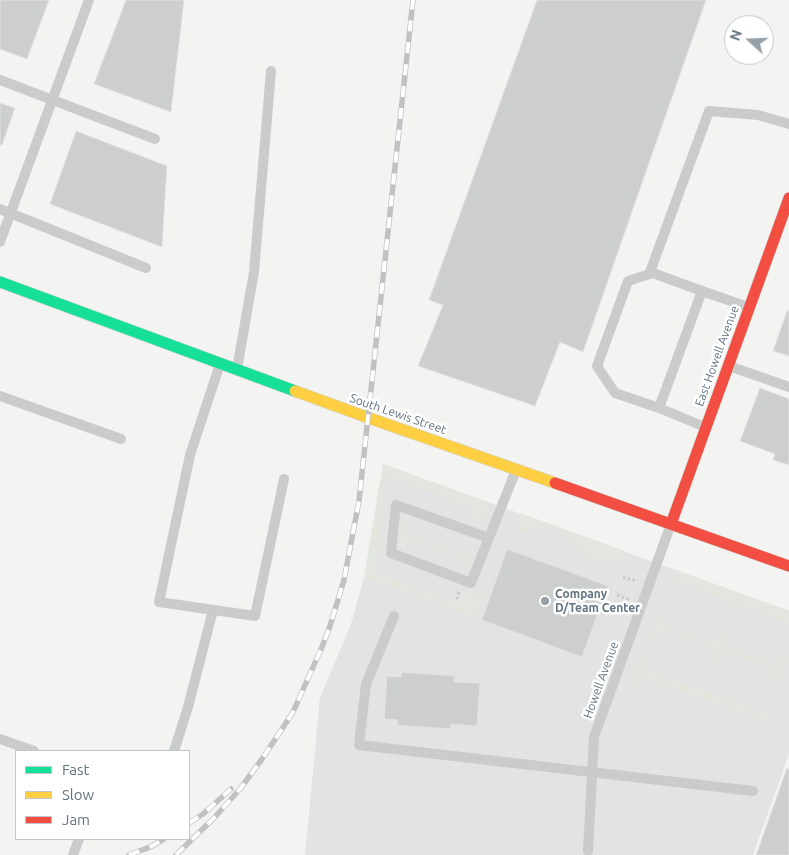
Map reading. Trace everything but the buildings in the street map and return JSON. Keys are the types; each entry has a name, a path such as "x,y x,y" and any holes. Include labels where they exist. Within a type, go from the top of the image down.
{"main road":[{"name":"East Howell Avenue","path":"671,524 789,198"},
{"name":"South Lewis Street","path":"0,282 368,418 789,566"}],"lane":[{"path":"0,242 88,0"},
{"path":"236,370 254,272 271,71"},
{"path":"0,80 155,138"},
{"path":"653,273 650,272 709,111 758,115 789,124"},
{"path":"0,209 146,268"},
{"path":"706,427 615,393 597,366 628,281 653,273 749,308"},
{"path":"659,408 702,291"},
{"path":"220,364 190,455 159,602 255,616 284,479"},
{"path":"728,366 789,387"},
{"path":"0,396 121,439"},
{"path":"489,538 396,505 391,553 471,583 489,538 516,469"},
{"name":"Howell Avenue","path":"588,851 594,736 671,524"},
{"path":"174,750 188,707 213,610"},
{"path":"394,616 366,684 359,746 753,791"},
{"path":"0,739 31,750"},
{"path":"73,855 79,840"}],"path":[{"path":"623,577 636,581"},
{"path":"460,590 457,598 460,599"},
{"path":"617,595 630,600"},
{"path":"612,608 626,612"}],"shaded area":[{"path":"383,464 789,611 789,754 753,855 305,855 320,698 351,624 365,574"},
{"path":"383,464 490,503 484,523 466,516 470,506 384,476 379,557 373,572 459,604 464,591 478,596 480,589 485,591 475,617 364,577"},
{"path":"520,513 625,551 622,561 617,559 604,561 593,559 585,555 566,534 555,529 540,528 521,532 515,529"},
{"path":"401,517 408,519 404,532 465,554 469,545 473,546 465,570 460,568 464,558 410,539 406,549 398,546"},
{"path":"676,570 789,611 789,623 737,604 734,613 728,611 731,601 676,581 673,589 669,588"},
{"path":"660,611 664,612 665,615 662,624 714,643 719,633 725,633 723,646 776,664 779,656 785,655 786,657 777,681 775,683 771,681 773,669 724,651 719,662 716,661 713,657 715,648 660,630 657,638 654,640 651,638 651,634"},
{"path":"643,656 648,658 644,670 772,715 769,722 642,677 637,689 630,686 634,676 631,674 635,667 638,668"}],"railway":[{"path":"176,855 214,818 240,789 293,712 322,647 344,580 359,501 413,0"},
{"path":"190,822 203,814 231,789"},
{"path":"129,855 162,840"}],"traffic: fast":[{"path":"0,282 295,391"}],"traffic: slow":[{"path":"295,391 555,483"}],"traffic: jam":[{"path":"671,524 789,198"},
{"path":"555,483 789,566"}],"place":[{"name":"Company D/Team Center","path":"545,601"}]}
